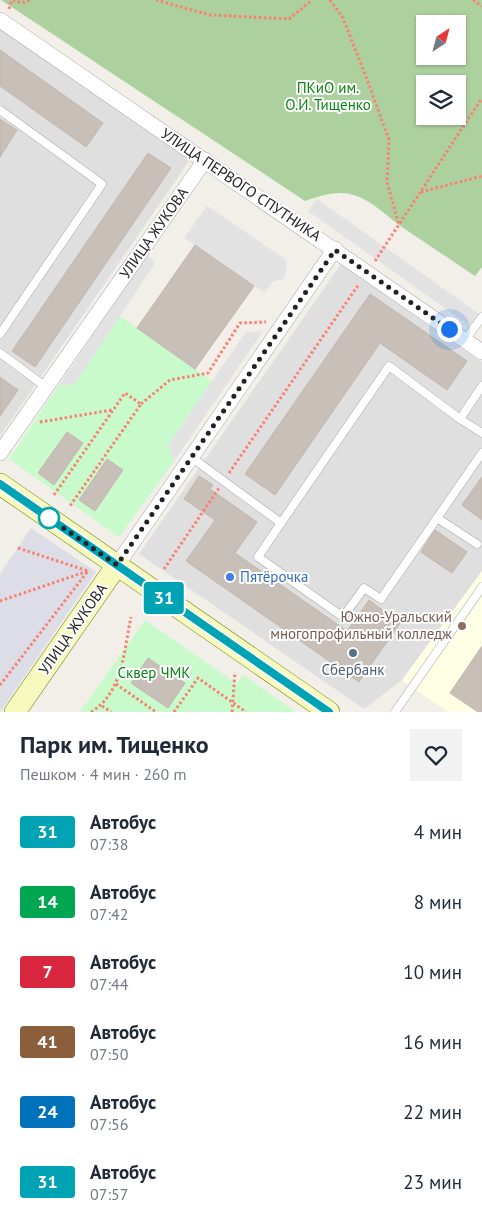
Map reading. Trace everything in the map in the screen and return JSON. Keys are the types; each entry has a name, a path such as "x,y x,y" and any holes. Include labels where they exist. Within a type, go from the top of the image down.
{"main road":[{"path":"0,484 329,712"},
{"name":"УЛИЦА ЖУКОВА","path":"15,712 117,565"}],"street":[{"name":"УЛИЦА ПЕРВОГО СПУТНИКА","path":"1,22 205,160 482,352"},
{"name":"УЛИЦА ЖУКОВА","path":"0,453 205,160"},
{"name":"УЛИЦА ЖУКОВА","path":"117,565 335,250"}],"lane":[{"path":"0,110 102,184 0,334"},
{"path":"465,340 482,317"},
{"path":"0,353 46,387"},
{"path":"482,433 460,419 389,366 258,557 343,616 364,588 381,599 482,453"},
{"path":"460,419 482,386"},
{"path":"191,457 281,523"},
{"path":"437,518 477,544"},
{"path":"395,712 482,587"}],"path":[{"path":"13,0 22,3 30,0"},
{"path":"156,0 210,15 289,19 312,0"},
{"path":"330,0 343,18 389,140 387,182 400,225"},
{"path":"474,0 482,6"},
{"path":"164,569 400,225 482,98"},
{"path":"421,192 482,176"},
{"path":"70,506 140,404 170,380 208,373 240,323 266,322"},
{"path":"54,495 125,393 140,404"},
{"path":"18,426 113,410"},
{"path":"18,548 89,571"},
{"path":"0,601 89,571"},
{"path":"0,685 89,571"},
{"path":"92,712 102,706 116,684 130,617"},
{"path":"232,712 235,672"},
{"path":"174,712 198,678 246,712"},
{"path":"116,684 156,712"},
{"path":"102,706 111,712"}],"shaded area":[{"path":"0,29 191,158 0,436"},
{"path":"317,199 479,314 470,326 308,211"},
{"path":"207,206 285,259 287,263 284,279 272,282 265,292 184,238"},
{"path":"147,255 155,263 75,384 59,385"},
{"path":"341,264 482,362 482,571 402,680 364,709 139,554"},
{"path":"263,331 174,461 168,445 246,332"},
{"path":"31,528 96,572 0,712 0,574"},
{"name":"Южно-Уральский многопрофильный колледж","path":"482,571 482,712 448,712 402,680"}],"green space":[{"name":"ПКиО им. О.И. Тищенко","path":"1,0 482,0 482,267 475,276 402,227 371,203 358,196 344,193 305,201"},
{"path":"120,316 212,381 168,445 174,461 119,537 9,459 59,385 75,384"},
{"name":"Сквер ЧМК","path":"145,620 237,684 243,675 296,712 80,712"}],"building":[{"path":"0,50 103,123 86,147 0,86"},
{"path":"0,119 17,130 0,157"},
{"path":"148,153 171,168 35,367 12,351"},
{"path":"195,245 254,286 195,369 137,328"},
{"path":"370,294 467,361 447,390 380,343 275,495 245,474"},
{"path":"0,377 18,390 0,416"},
{"path":"67,432 83,443 54,485 38,473"},
{"path":"107,459 123,470 95,511 79,500"},
{"path":"199,476 213,485 210,489 257,522 235,553 347,631 369,600 400,623 359,682 186,561 215,520 184,499"},
{"path":"482,477 482,520 462,505"},
{"path":"435,530 467,552 452,573 421,552"},
{"path":"482,646 482,712 478,712 450,693"},
{"path":"148,658 185,683 168,708 131,683"}],"bus line":[{"name":"31","path":"0,484 329,712"}],"place":[{"name":"Пятёрочка","path":"230,577"},
{"name":"Южно-Уральский многопрофильный колледж","path":"462,626"},
{"name":"Сбербанк","path":"353,653"}],"route":[{"path":"49,518 117,565 335,250 449,329"}]}
